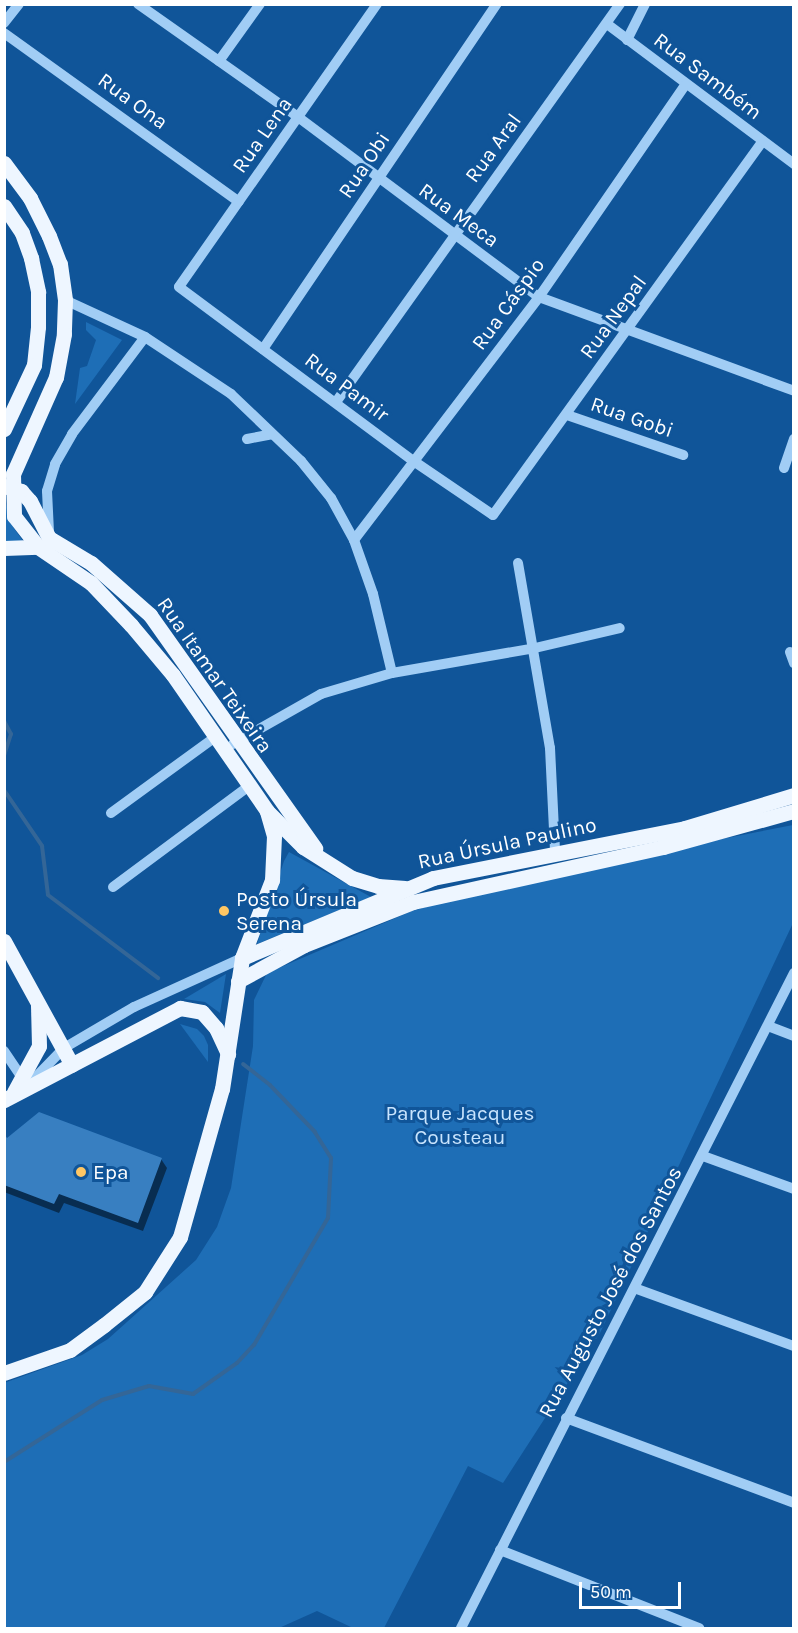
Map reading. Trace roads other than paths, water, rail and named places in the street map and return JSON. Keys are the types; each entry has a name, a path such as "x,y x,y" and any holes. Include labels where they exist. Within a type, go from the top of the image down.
{"main road":[{"path":"4,163 30,198 49,236 60,264 65,300 64,334 56,377 8,486 14,516 45,546"},
{"path":"4,206 22,233 31,258 38,292 38,327 34,365 4,429"},
{"path":"4,548 45,546"},
{"name":"Rua Itamar Teixeira","path":"45,546 91,583 131,625 173,675 214,738 230,746 323,860"},
{"name":"Rua Itamar Teixeira","path":"45,546 91,563 145,610 230,746 249,786 267,811 303,847 352,878 378,886 405,888"},
{"name":"Rua Úrsula Paulino","path":"242,958 433,878 685,828 794,795"},
{"name":"Rua Itamar Teixeira","path":"4,1373 70,1350 145,1292 180,1237 203,1164 228,1054 242,958 272,880 274,836 267,811"},
{"name":"Rua Úrsula Paulino","path":"238,981 304,945 413,902 663,847 794,811"},
{"path":"4,941 37,997 72,1065"},
{"path":"16,1091 39,1046 37,997"},
{"path":"16,1091 72,1065 180,1008 202,1012 216,1028 228,1054"}],"street":[{"path":"4,22 19,4"},
{"path":"219,61 260,4"},
{"name":"Rua Lena","path":"179,287 377,4"},
{"name":"Rua Obi","path":"263,349 497,4"},
{"name":"Rua Aral","path":"336,402 620,4"},
{"name":"Rua Sambém","path":"627,40 645,4"},
{"name":"Rua Meca","path":"139,5 298,117 453,236 539,297 630,327 794,391"},
{"name":"Rua Sambém","path":"606,24 794,164"},
{"name":"Rua Ona","path":"4,33 239,202"},
{"name":"Rua Cáspio","path":"354,540 539,297 685,85"},
{"name":"Rua Nepal","path":"493,515 763,141"},
{"name":"Rua Pamir","path":"179,287 415,462 493,515"},
{"path":"65,300 145,337 231,394 273,434 331,498 354,540 373,594 392,673"},
{"path":"45,546 47,491 55,464 72,434 145,337"},
{"name":"Rua Gobi","path":"567,415 683,455"},
{"path":"247,439 273,434"},
{"path":"784,468 794,439"},
{"path":"518,563 535,648 550,748 555,852"},
{"path":"230,746 321,694 392,673 535,648 620,628"},
{"path":"111,813 214,738"},
{"path":"113,887 249,786"},
{"name":"Rua Úrsula Paulino","path":"16,1091 64,1048 134,1007 242,958"},
{"name":"Rua Augusto José dos Santos","path":"461,1629 566,1418 637,1289 794,974"},
{"path":"768,1026 794,1036"},
{"path":"4,1051 16,1091"},
{"path":"703,1156 794,1189"},
{"path":"637,1289 794,1346"},
{"path":"566,1418 794,1503"},
{"path":"500,1550 699,1629"}],"waterway":[{"path":"4,721 11,734 4,755"},
{"path":"4,790 42,846 48,895 158,978"},
{"path":"4,1462 102,1400 149,1386 193,1394 237,1363 254,1345 328,1218 331,1158 315,1132 270,1085 243,1064"}],"place":[{"name":"Posto Úrsula Serena","path":"224,911"},
{"name":"Epa","path":"81,1172"}],"park label":[{"name":"Parque Jacques Cousteau","path":"460,1125"}]}
